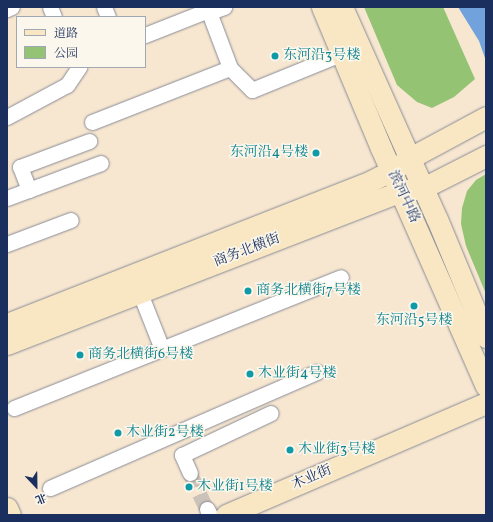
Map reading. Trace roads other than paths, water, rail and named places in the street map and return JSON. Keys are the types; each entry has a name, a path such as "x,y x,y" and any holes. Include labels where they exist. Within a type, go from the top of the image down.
{"main road":[{"name":"滨河中路","path":"322,7 350,50 410,158 486,337"},
{"name":"滨河中路","path":"342,7 350,50 391,171 401,190 486,386"},
{"name":"商务北横街","path":"7,344 136,283 371,181 479,120"},
{"name":"商务北横街","path":"7,324 136,283 401,190 423,188 486,156"},
{"name":"木业街","path":"215,513 258,509 486,403"},
{"path":"7,508 10,515"}],"street":[{"path":"7,9 12,7"},
{"path":"146,30 188,7"},
{"path":"146,31 203,12 209,12 224,7"},
{"path":"209,12 230,68 252,90 350,50"},
{"path":"92,122 230,68"},
{"path":"7,116 67,85 76,69"},
{"path":"29,190 20,167 89,141"},
{"path":"7,198 101,163"},
{"path":"7,244 71,220"},
{"path":"14,408 341,277"},
{"path":"136,283 162,349"},
{"path":"50,488 317,372"},
{"path":"182,455 270,413"},
{"path":"173,435 190,473"}],"water":[{"path":"458,7 486,7 486,61 479,41"}],"tunnel":[{"path":"190,473 207,509"}],"place":[{"name":"东河沿3号楼","path":"275,56"},
{"name":"东河沿4号楼","path":"316,153"},
{"name":"商务北横街7号楼","path":"248,291"},
{"name":"东河沿5号楼","path":"414,306"},
{"name":"商务北横街6号楼","path":"80,355"},
{"name":"木业街4号楼","path":"250,374"},
{"name":"木业街2号楼","path":"118,433"},
{"name":"木业街3号楼","path":"290,450"},
{"name":"木业街1号楼","path":"189,487"}]}
